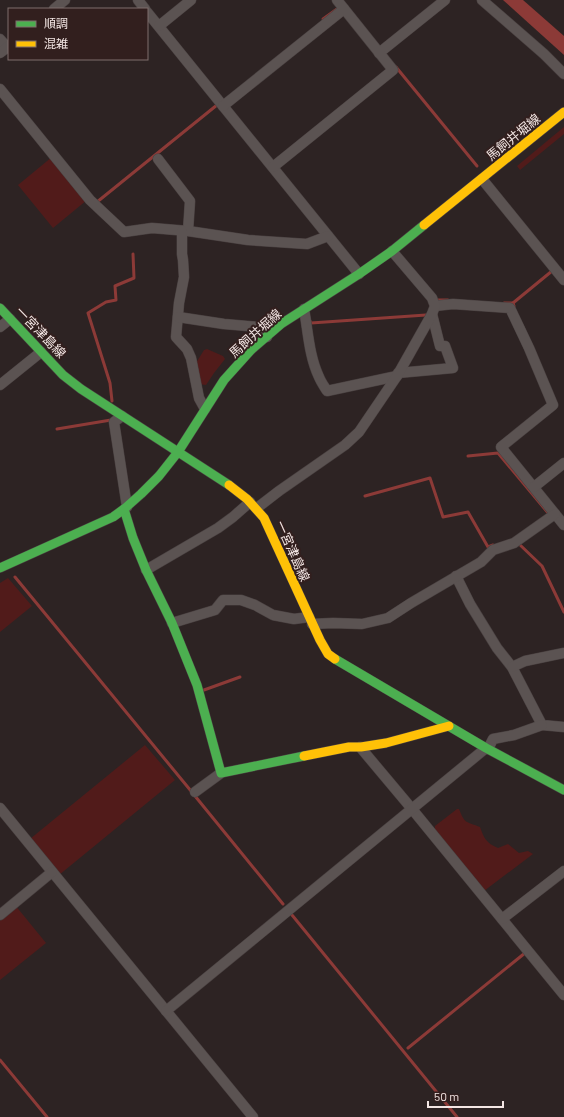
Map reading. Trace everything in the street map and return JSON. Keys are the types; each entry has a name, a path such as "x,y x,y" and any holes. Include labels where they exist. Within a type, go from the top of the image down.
{"main road":[{"name":"馬飼井堀線","path":"1,566 113,517 125,508 159,476 178,452 224,380 267,336 281,324 392,251 564,112"},
{"name":"一宮津島線","path":"0,308 63,375 81,389 243,495 254,505 264,518 310,621 328,654 338,662 487,748 564,790"},
{"path":"125,508 133,538 146,570 172,623 197,685 221,773 349,746 360,747 385,743 449,726"}],"street":[{"path":"55,8 65,0"},
{"path":"138,0 144,8"},
{"path":"158,26 190,0"},
{"path":"273,168 393,70 337,0"},
{"path":"379,52 445,0"},
{"path":"482,0 544,54 564,74"},
{"path":"223,106 344,9"},
{"path":"148,13 359,274"},
{"path":"0,89 90,200 124,232 152,228 248,240 307,244 328,236"},
{"path":"158,159 190,201 182,254 184,277 179,303 176,337 188,349 199,398 205,410"},
{"path":"482,179 564,280"},
{"path":"304,309 315,368 327,391 398,374 454,368 445,346 440,346 432,298 392,251"},
{"path":"146,570 277,492 345,445 359,432 398,374 433,310 453,304 510,308 553,405 501,447 564,524"},
{"path":"178,317 224,324 258,327 267,336"},
{"path":"0,327 10,320"},
{"path":"0,385 41,352"},
{"path":"122,416 114,422 125,508"},
{"path":"534,487 564,463"},
{"path":"172,623 215,610 223,600 241,600 255,605 273,615 310,621 362,624 388,618 481,562 493,550 514,543 555,514"},
{"path":"456,576 470,604 493,642 512,666 542,726"},
{"path":"512,666 525,661 564,653"},
{"path":"166,1011 487,748 493,739 514,735 542,726 564,727"},
{"path":"360,747 502,919 562,989"},
{"path":"195,792 221,773"},
{"path":"0,808 253,1117"},
{"path":"502,919 564,870"},
{"path":"0,915 52,872"}],"shaded area":[{"path":"503,0 523,0 564,36 564,55"},
{"path":"564,127 564,134 520,170 517,166"},
{"path":"52,157 87,200 53,228 18,185"},
{"path":"207,349 223,356 225,359 206,385 198,384 196,363 204,350"},
{"path":"8,578 32,606 0,632 0,583"},
{"path":"145,745 175,780 59,875 30,839"},
{"path":"459,809 464,820 480,827 486,840 494,846 498,848 508,844 519,853 528,851 533,854 484,891 435,830 435,826"},
{"path":"15,905 46,943 0,980 0,917"}],"waterway":[{"path":"323,19 337,9"},
{"path":"396,67 477,166"},
{"path":"97,202 217,105"},
{"path":"112,401 110,383 88,313 106,302 116,300 115,286 134,278 133,254"},
{"path":"513,303 552,271"},
{"path":"438,300 448,300"},
{"path":"504,303 513,303 514,306"},
{"path":"310,321 311,323 426,315"},
{"path":"57,429 112,419"},
{"path":"468,456 498,453 549,514 547,516"},
{"path":"365,496 430,478 443,517 468,512 488,547 493,545"},
{"path":"518,543 542,566 564,612"},
{"path":"15,577 191,791"},
{"path":"204,690 240,677"},
{"path":"195,796 283,904"},
{"path":"292,915 457,1117"},
{"path":"408,1048 525,953"},
{"path":"0,1060 47,1117"}],"traffic: fast":[{"path":"0,568 113,517 124,509 159,476 178,452 224,380 251,350 281,324 359,274 392,251 424,225"},
{"path":"0,308 63,375 81,389 229,485"},
{"path":"124,509 133,538 146,570 172,623 197,685 221,773 304,756"},
{"path":"335,659 486,748 564,790"}],"traffic: slow":[{"path":"424,225 564,112"},
{"path":"229,485 247,499 264,518 320,640 328,654 335,659"},
{"path":"304,756 349,747 361,747 386,743 449,726"}]}
